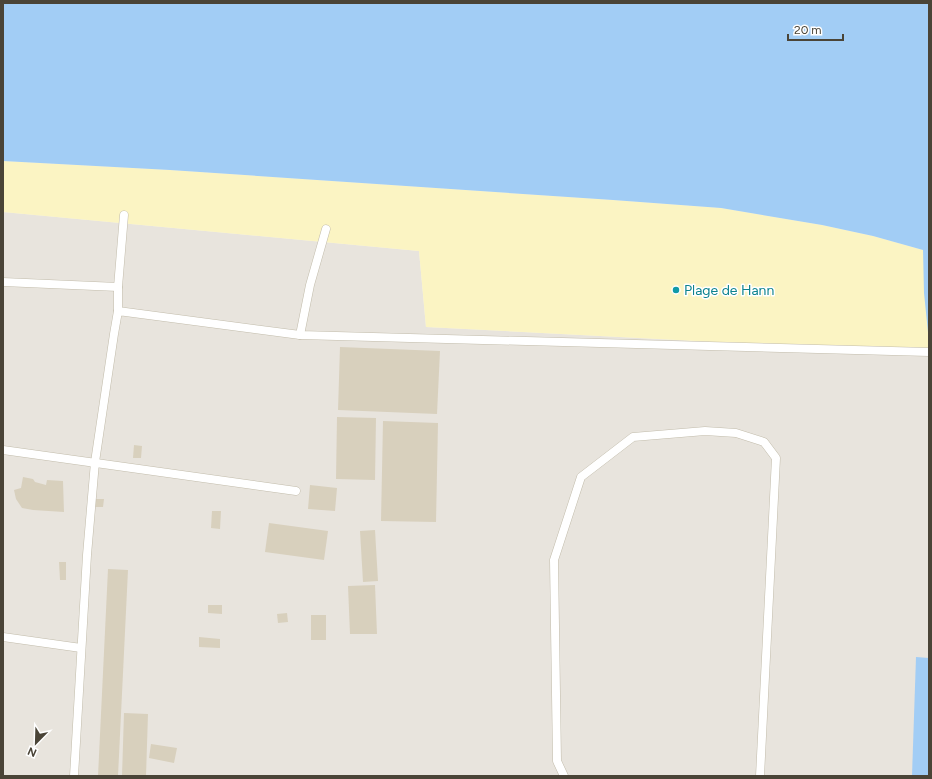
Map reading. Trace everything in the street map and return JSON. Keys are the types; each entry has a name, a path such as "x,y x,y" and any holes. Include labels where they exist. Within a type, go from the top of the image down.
{"lane":[{"path":"74,776 94,462 118,311 118,287 124,215"},
{"path":"300,334 310,285 326,229"},
{"path":"3,282 118,287"},
{"path":"118,311 300,334 929,352"},
{"path":"564,776 557,761 554,560 581,477 633,437 705,431 736,433 764,442 776,458 760,776"},
{"path":"3,450 296,491"},
{"path":"3,637 82,648"}],"shaded area":[{"path":"3,212 419,251 426,327 929,353 929,776 3,776"}],"sand":[{"name":"Plage de Hann","path":"3,161 170,170 721,208 822,225 873,236 929,253 929,353 426,327 419,251 3,212"}],"water":[{"path":"3,3 929,3 929,342 924,293 923,250 873,236 822,225 721,208 170,170 3,161"},
{"path":"916,657 929,658 929,776 912,776"}],"building":[{"path":"340,347 440,351 437,414 338,410"},
{"path":"337,417 376,418 375,480 336,479"},
{"path":"383,421 438,423 436,522 381,521"},
{"path":"134,445 142,446 141,458 133,458"},
{"path":"23,477 33,479 35,482 46,485 47,480 63,481 64,512 22,508 16,499 14,490 21,488"},
{"path":"310,485 337,488 335,511 308,509"},
{"path":"93,499 104,499 103,507 93,507"},
{"path":"212,511 221,511 220,529 211,528"},
{"path":"269,523 328,531 324,560 265,552"},
{"path":"375,530 378,581 363,582 360,531"},
{"path":"59,562 66,562 66,580 60,580"},
{"path":"108,569 128,570 118,776 98,776"},
{"path":"375,585 377,634 350,634 348,586"},
{"path":"208,605 222,605 222,614 208,613"},
{"path":"287,613 288,622 278,623 277,614"},
{"path":"311,615 326,615 326,640 311,640"},
{"path":"199,637 220,639 220,648 199,647"},
{"path":"124,713 148,714 146,776 122,776"},
{"path":"151,744 177,748 174,763 149,758"}],"place":[{"name":"Plage de Hann","path":"676,290"}]}
